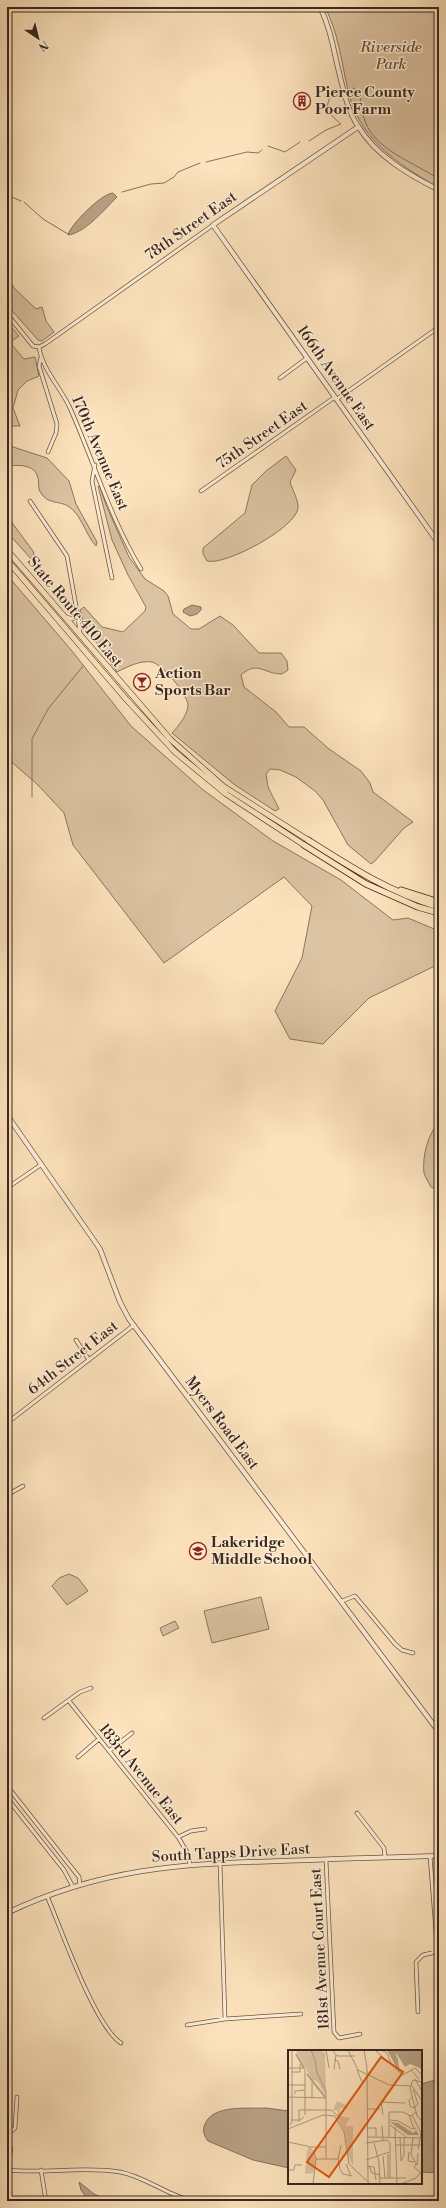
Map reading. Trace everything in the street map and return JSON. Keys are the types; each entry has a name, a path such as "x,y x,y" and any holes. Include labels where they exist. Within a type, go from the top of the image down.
{"highway":[{"name":"State Route 410 East","path":"7,550 153,722 223,786 306,843"},
{"name":"State Route 410 East","path":"7,560 135,709 175,752 226,794 306,843"},
{"path":"306,843 397,889 439,902"},
{"path":"306,843 366,884 418,907 439,913"},
{"path":"335,857 379,884 408,897 439,907"}],"street":[{"path":"320,7 330,31 349,105 358,127 376,149 388,159 439,190"},
{"name":"78th Street East","path":"39,347 213,225 358,127"},
{"name":"166th Avenue East","path":"213,225 439,544"},
{"path":"7,314 33,346 39,347"},
{"name":"75th Street East","path":"201,491 439,327"},
{"name":"170th Avenue East","path":"39,347 41,357 66,399 125,540 141,569"},
{"path":"41,357 39,366 57,424 56,433 48,452"},
{"path":"280,378 307,358"},
{"path":"94,465 92,481 112,578"},
{"path":"30,501 67,556 80,636"},
{"path":"53,604 68,618 72,619 78,617"},
{"name":"Myers Road East","path":"7,1115 100,1249 120,1302 134,1325 439,1732"},
{"path":"7,1188 42,1164"},
{"name":"64th Street East","path":"7,1423 134,1325"},
{"path":"76,1340 90,1360"},
{"path":"7,1495 23,1486"},
{"path":"342,1601 352,1595 358,1598 395,1644 402,1650 413,1653"},
{"path":"44,1718 80,1692 92,1688"},
{"name":"183rd Avenue East","path":"69,1701 178,1838 187,1852 190,1864"},
{"path":"109,1751 132,1733"},
{"path":"78,1757 99,1739"},
{"path":"7,1786 80,1877 80,1884"},
{"path":"7,1798 64,1870 73,1886"},
{"path":"358,1814 384,1848 386,1858"},
{"path":"178,1838 191,1831 205,1829"},
{"path":"418,2012 416,1962 426,1954 434,1953 438,1950 430,1856"},
{"name":"South Tapps Drive East","path":"7,1913 73,1886 136,1871 190,1864 439,1856"},
{"name":"181st Avenue Court East","path":"326,1860 334,2032 339,2038 360,2034"},
{"path":"220,1863 225,2019"},
{"path":"47,1896 90,1999 108,2029 121,2043"},
{"path":"187,2025 225,2019 301,2014"},
{"path":"7,2134 15,2128 17,2097"},
{"path":"7,2142 12,2149 7,2168 121,2172 136,2177 175,2196 194,2201"},
{"path":"41,2170 46,2201"}],"green space":[{"name":"Riverside Park","path":"325,7 439,7 439,188 408,169 369,135 352,104 336,36"},
{"path":"7,277 14,288 36,309 42,307 46,321 54,332 42,341 38,340 7,305"},
{"path":"7,322 19,336 12,341 12,345 24,359 35,357 39,376 27,381 18,390 13,408 20,426 7,426"},
{"path":"7,445 47,458 69,481 76,504 97,542 96,546 77,514 73,510 65,504 50,501 44,497 40,491 38,477 35,471 24,466 7,466"},
{"path":"286,456 296,470 290,482 298,505 294,516 273,535 243,552 229,558 216,561 207,561 203,554 203,548 245,513 252,485 266,471"},
{"path":"98,486 100,487 106,505 129,557 145,579 164,591 168,596 173,614 191,629 199,629 220,616 233,625 259,653 281,653 287,661 288,670 282,674 256,668 252,669 241,675 244,687 276,712 289,727 304,727 329,749 361,771 370,783 373,792 413,822 404,828 374,862 371,864 348,845 323,800 315,791 296,777 280,770 270,769 266,774 268,787 279,809 275,811 235,785 172,733 185,716 188,704 183,693 173,680 157,664 152,662 143,662 134,664 117,672 84,625 80,610 84,607 102,627 123,632 145,611 146,607 128,575 112,540"},
{"path":"7,516 33,551 35,558 32,560 7,532"},
{"path":"7,575 72,651 131,726 202,789 273,841 341,880 393,920 408,918 439,931 439,964 369,998 323,1044 290,1039 275,1011 302,958 312,906 284,877 164,963 73,845 64,813 38,785 7,758"},
{"path":"439,1122 439,1191 431,1187 424,1173 424,1160 429,1139"},
{"path":"69,1574 78,1578 88,1591 67,1605 52,1586 59,1578"},
{"path":"261,1597 269,1629 212,1643 204,1611"},
{"path":"175,1621 179,1628 163,1636 160,1628"}],"shaded area":[{"path":"113,193 117,197 94,220 81,230 68,235 74,224 87,210 108,194"},
{"path":"192,605 201,607 201,610 197,614 190,616 183,612 184,609"},
{"path":"439,2079 439,2173 422,2172 422,2084"},
{"path":"266,2108 288,2111 288,2168 253,2160 208,2141 205,2137 204,2126 209,2118 223,2110"},
{"path":"79,2182 94,2194 110,2201 89,2201 81,2190"}],"waterway":[{"path":"353,88 359,91 365,121 377,140 397,155 439,179"},
{"path":"309,141 326,130 341,124 328,110 328,102 330,98 338,94"},
{"path":"268,146 285,152 300,142"},
{"path":"206,162 247,152 258,153 262,150"},
{"path":"122,192 151,184 164,183 174,177 178,172 200,163"},
{"path":"7,195 21,201"},
{"path":"24,202 43,219 68,234"},
{"path":"32,797 32,739 48,709 83,666"}],"place":[{"name":"Pierce County Poor Farm","path":"302,101"},
{"name":"Action Sports Bar","path":"142,682"},
{"name":"Lakeridge Middle School","path":"198,1551"}]}
